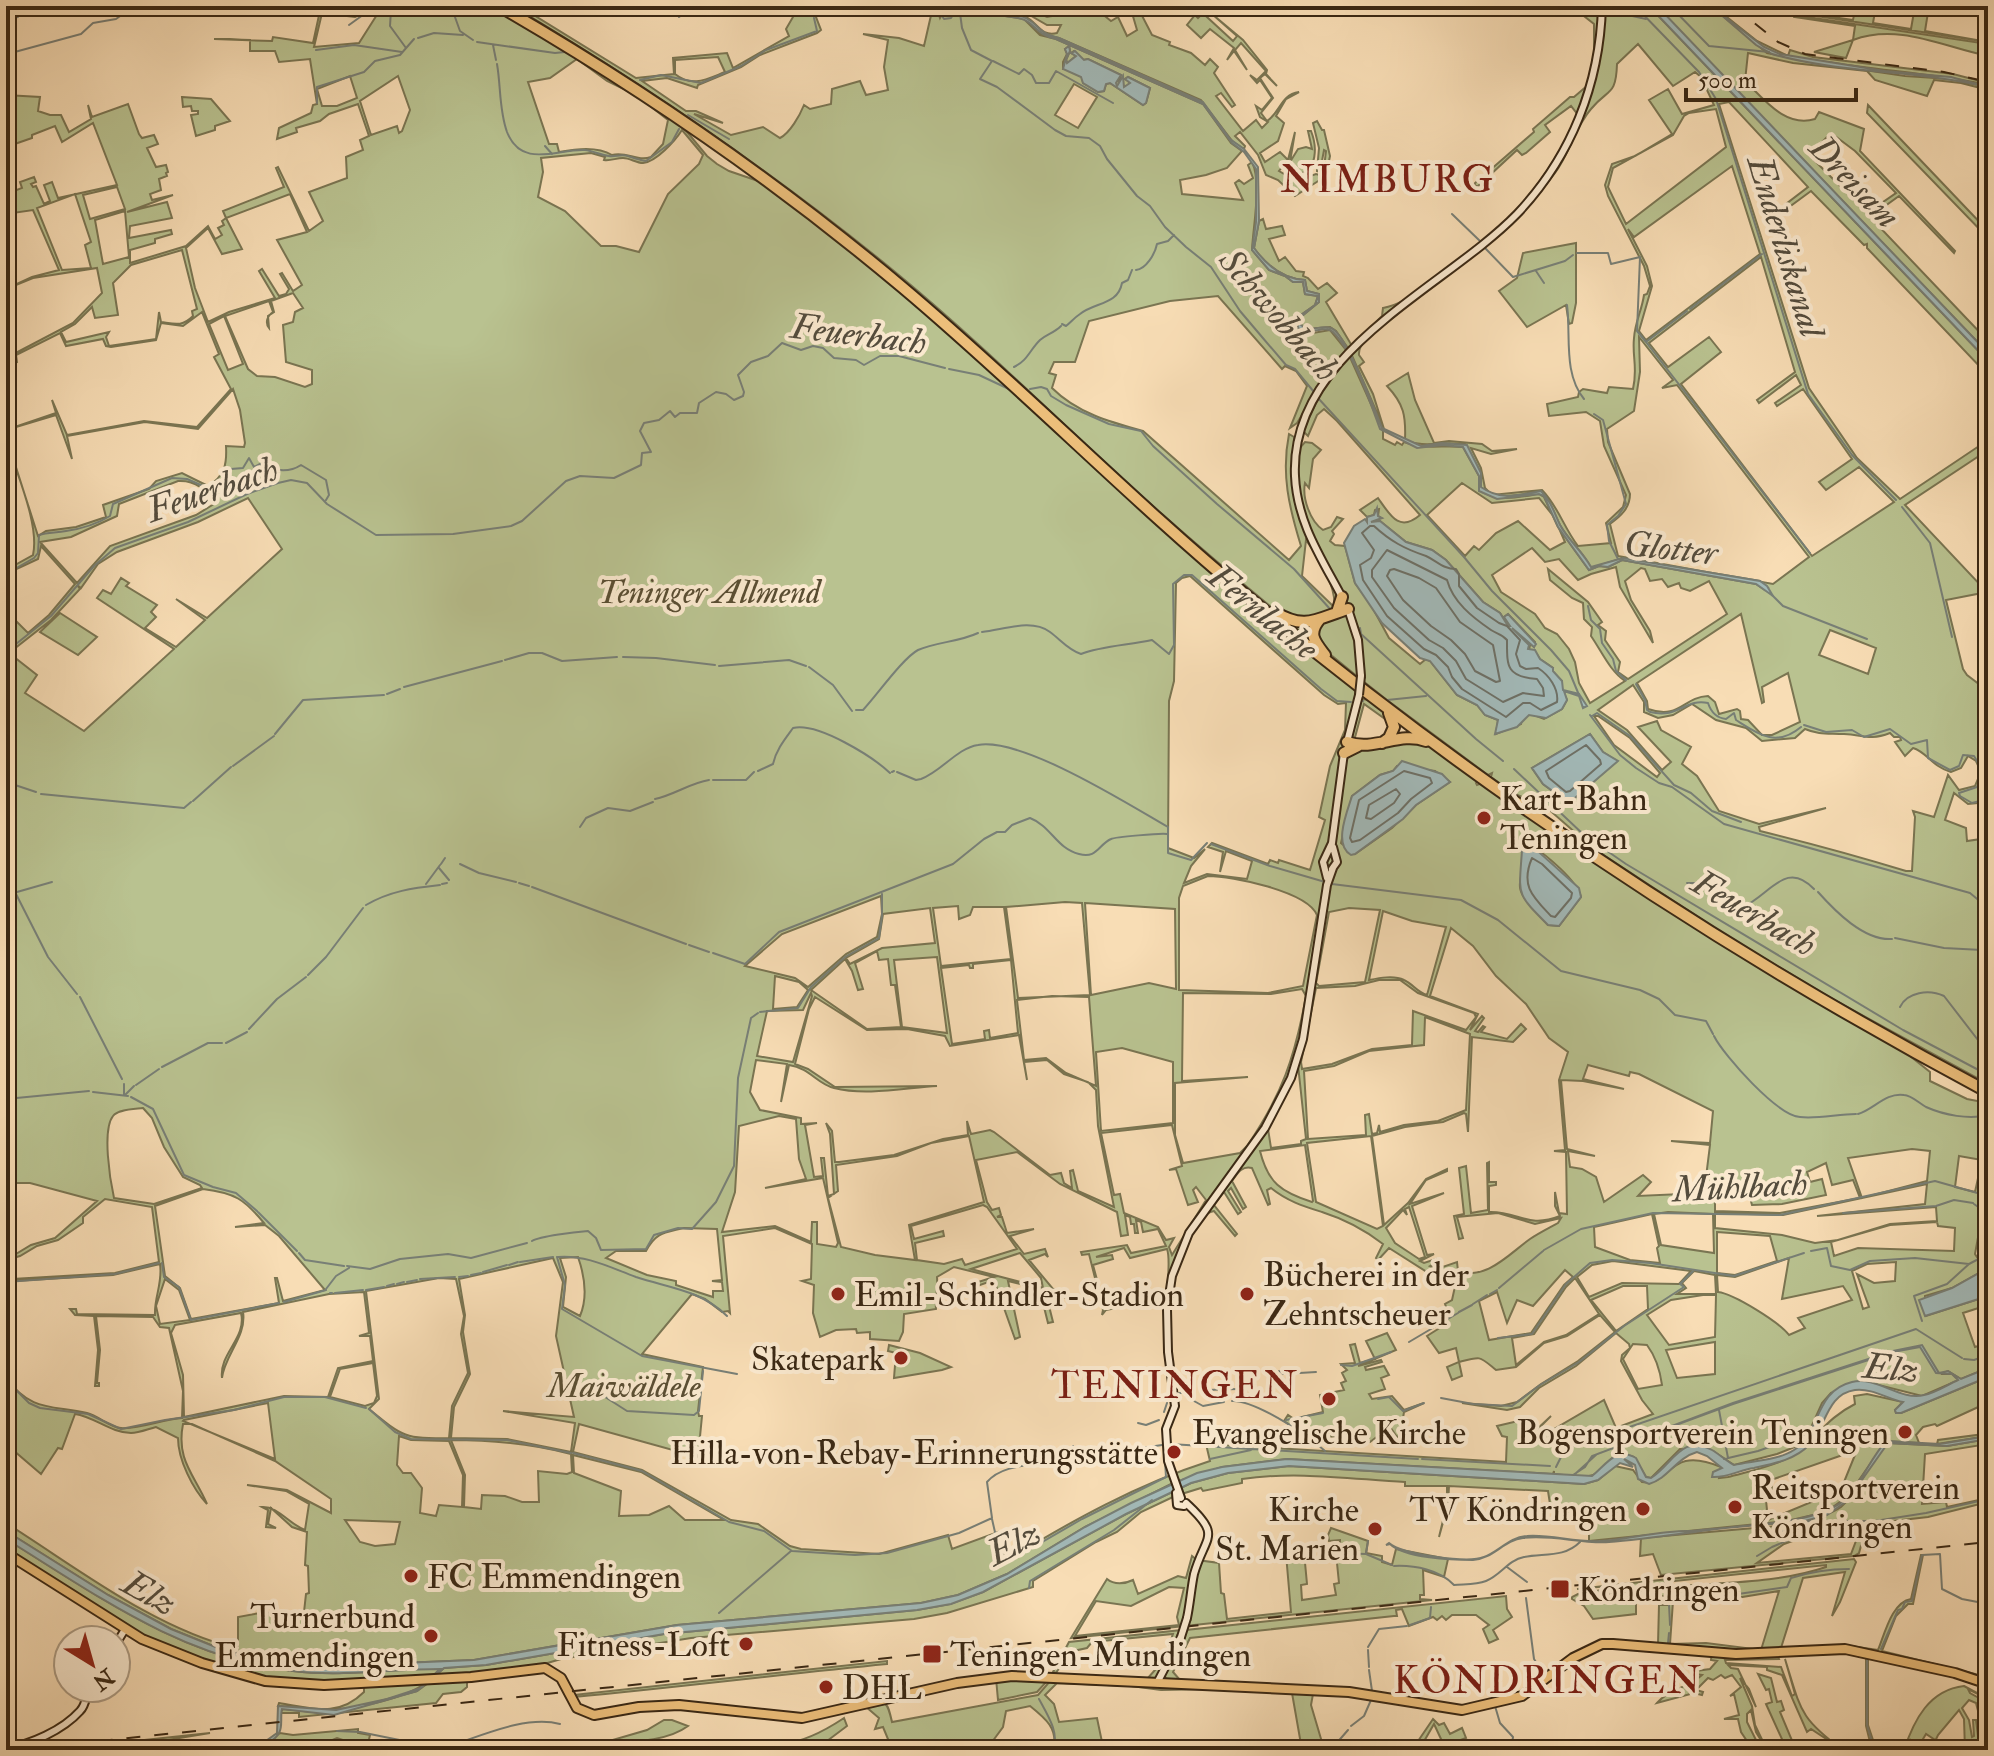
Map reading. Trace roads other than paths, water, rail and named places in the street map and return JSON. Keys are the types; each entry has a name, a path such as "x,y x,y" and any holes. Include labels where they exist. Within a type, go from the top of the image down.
{"highway":[{"path":"499,6 668,111 848,243 961,338 1211,566 1435,745 1605,865 1715,936 1834,1008 1988,1090"},
{"path":"508,6 679,113 851,239 957,329 1149,505 1266,607 1518,800 1670,903 1847,1010 1988,1090"},
{"path":"1327,656 1313,636 1313,628 1320,619 1342,606"},
{"path":"1266,607 1294,622 1320,619"},
{"path":"1378,745 1389,738 1394,727 1385,708"},
{"path":"1351,747 1378,745 1406,737 1435,745"}],"main road":[{"path":"1329,868 1337,863 1331,857 1332,843 1361,676 1358,640 1307,531 1295,485 1297,441 1317,397 1349,353 1389,313 1499,231 1543,183 1568,142 1587,100 1598,53 1602,6"},
{"path":"1329,868 1323,862 1331,857"},
{"path":"1157,1683 1181,1637 1194,1574 1206,1547 1207,1530 1180,1498 1168,1461 1166,1424 1175,1406 1169,1352 1168,1294 1173,1270 1202,1213 1265,1128 1291,1078 1303,1039 1329,868"},
{"path":"6,1553 117,1624"},
{"path":"132,1633 202,1663 265,1681 324,1685 479,1676 539,1667 556,1673 574,1705 584,1713 597,1716 639,1707 679,1705 797,1718 986,1677 1320,1690 1462,1710 1526,1694 1568,1661 1602,1644 1747,1654 1845,1649 1955,1673 1988,1684"},
{"path":"1157,1683 1166,1666"},
{"path":"1163,1674 1171,1684"},
{"path":"6,1748 45,1735 80,1711 83,1704"}],"water":[{"path":"977,6 1026,18 1046,34 1203,102 1230,139 1244,149 1258,167 1259,221 1254,248 1276,270 1305,280 1307,291 1319,294 1319,302 1302,316 1300,324 1306,329 1328,327 1337,333 1360,373 1382,428 1421,446 1442,443 1467,445 1481,473 1481,487 1488,491 1510,496 1541,491 1550,503 1563,530 1591,567 1623,558 1760,581 1773,596 1756,584 1622,560 1608,567 1589,570 1558,527 1544,496 1497,499 1479,491 1479,476 1463,447 1443,445 1417,448 1380,429 1361,378 1341,341 1330,330 1307,331 1298,328 1298,317 1315,305 1318,296 1305,294 1303,282 1293,282 1269,270 1252,250 1256,222 1256,169 1244,152 1232,143 1203,104 1049,37 1026,21 992,14"},
{"name":"Dreisam","path":"1649,6 1661,10 1988,353 1988,361"},
{"path":"1711,6 1764,47 1780,54 1885,71 1951,77 1988,87 1934,77 1825,65 1772,54 1756,45"},
{"path":"1069,46 1067,63 1076,56 1071,53 1075,51 1084,60 1088,59 1121,75 1117,86 1123,76 1124,87 1130,83 1125,79 1128,77 1150,88 1146,103 1143,105 1110,83 1106,84 1104,91 1098,92 1083,83 1081,77 1063,69 1067,54 1065,49"},
{"path":"1377,508 1378,516 1382,518 1371,522 1380,521 1406,542 1432,550 1446,560 1483,602 1500,613 1510,626 1504,617 1508,614 1536,644 1534,647 1512,628 1529,645 1528,649 1535,650 1540,659 1553,668 1562,681 1563,690 1579,694 1587,706 1583,708 1579,696 1564,691 1567,700 1562,709 1546,718 1529,715 1517,727 1495,734 1498,720 1485,715 1477,705 1457,695 1430,661 1420,658 1382,623 1355,583 1344,543 1354,526 1365,519 1367,522 1367,517 1374,515"},
{"path":"1590,734 1603,752 1618,761 1569,803 1543,784 1532,768"},
{"path":"1402,761 1442,774 1450,782 1351,855 1343,844 1342,836 1352,796 1380,775 1393,771"},
{"path":"1531,845 1579,888 1581,897 1559,926 1548,925 1524,899 1520,885 1522,850"},
{"path":"1988,1268 1988,1296 1925,1316 1919,1300 1952,1288"},
{"path":"1922,1345 1939,1373 1948,1371 1961,1379 1988,1368 1988,1377 1901,1413 1895,1410 1903,1402 1868,1391 1845,1393 1832,1405 1815,1438 1803,1450 1783,1461 1723,1476 1712,1477 1713,1472 1722,1468 1697,1452 1649,1484 1638,1479 1635,1465 1624,1459 1633,1467 1620,1463 1598,1480 1584,1484 1289,1466 1228,1473 1191,1483 1126,1514 983,1592 951,1604 917,1610 664,1634 486,1665 444,1668 424,1685 440,1669 311,1673 253,1664 214,1653 142,1622 6,1539 6,1531 108,1595 171,1629 223,1650 304,1667 474,1660 677,1625 921,1603 958,1595 1007,1574 1131,1503 1197,1473 1222,1467 1287,1459 1592,1476 1612,1458 1623,1454 1636,1458 1646,1477 1651,1478 1678,1453 1693,1445 1712,1450 1734,1465 1765,1460 1788,1453 1803,1443 1831,1394 1852,1382 1870,1382 1915,1396 1932,1393 1958,1380 1952,1374 1936,1373 1920,1347 1893,1352 1733,1404 1612,1449 1733,1403 1893,1351"},
{"path":"1988,1436 1988,1439 1947,1446 1888,1443 1847,1501 1827,1515 1805,1521 1825,1521 1782,1533 1779,1528 1792,1528 1799,1523 1760,1525 1818,1514 1835,1507 1852,1491 1886,1441 1940,1444"},
{"path":"1727,1528 1609,1542 1588,1542 1544,1537 1510,1542 1515,1539 1527,1536 1545,1536 1582,1541 1601,1541"},
{"path":"1510,1542 1487,1556 1480,1559 1473,1560 1442,1559 1417,1555 1386,1545 1389,1543 1407,1551 1435,1557 1484,1557"},
{"path":"420,1688 417,1691 334,1715 282,1709 280,1731 275,1738 255,1748 226,1750 263,1743 277,1733 278,1706 336,1710"}],"waterway":[{"name":"Glotter","path":"6,19 18,17 19,6"},
{"path":"133,9 144,6"},
{"name":"Schwobbach","path":"451,6 460,31 473,40"},
{"path":"679,17 696,6"},
{"name":"Schwobbach","path":"947,6 942,16 944,19 960,13 971,50 992,61 980,79 997,87 1055,130 1066,136 1089,138 1100,146 1137,196 1150,206 1165,227 1211,267 1240,311 1286,365 1295,369 1314,392"},
{"path":"1590,6 1596,7"},
{"name":"Enderliskanal","path":"1635,6 1699,72 1716,99 1808,394 1852,455 1896,500"},
{"name":"Schwobbach","path":"814,14 819,7"},
{"path":"6,61 11,53 81,34 93,23 116,19 130,9"},
{"path":"349,25 367,12 391,10 390,26 406,48"},
{"path":"1605,10 1646,19"},
{"path":"1674,10 1709,46 1769,52"},
{"name":"Schwobbach","path":"640,80 661,75 701,83 741,66 766,50 817,31 814,18"},
{"path":"418,38 434,33 463,35"},
{"path":"317,103 317,87 364,72 375,61 400,55 414,39"},
{"name":"Schwobbach","path":"477,42 565,52"},
{"path":"316,50 354,45 402,52"},
{"path":"493,45 496,60"},
{"name":"Schwobbach","path":"577,59 597,70"},
{"path":"993,61 1019,74 1024,69 1036,83 1049,83 1056,71 1113,103"},
{"path":"497,64 504,124 514,144 522,151 542,154 585,150 646,161 672,142 679,129"},
{"path":"688,115 729,139"},
{"path":"545,146 552,154"},
{"path":"1452,214 1481,242"},
{"path":"1136,270 1150,260 1157,244 1168,241 1174,235"},
{"path":"1485,248 1513,277 1565,261 1573,255"},
{"path":"1577,253 1608,253 1611,264 1640,257 1637,331 1646,342 1687,311"},
{"path":"1690,309 1762,254"},
{"path":"1062,324 1066,326 1086,310 1111,299 1122,283 1128,280 1132,270"},
{"path":"1536,271 1544,283"},
{"path":"1567,305 1570,366 1577,389 1584,399"},
{"path":"1014,367 1040,340 1061,326"},
{"path":"1646,342 1810,553"},
{"name":"Feuerbach","path":"6,652 51,616 94,566 115,548 188,522 278,483 291,480 307,483 327,504 376,535 453,534 511,526 522,521 566,481 580,476 614,478 641,465 642,453 651,452 640,431 644,423 659,420 670,411 675,417 680,413 697,413 699,403 716,392 734,400 743,396 738,375 751,362 768,356 782,343 801,350 813,346 823,348 834,358 856,360 864,365 880,356 899,356 945,368"},
{"name":"Feuerbach","path":"949,369 979,375 1011,390"},
{"name":"Feuerbach","path":"1030,389 1047,389 1051,396 1066,405 1109,424 1141,431 1153,446 1217,504 1294,569 1330,609"},
{"name":"Schwobbach","path":"1318,398 1492,591 1551,650 1569,671 1579,695"},
{"path":"1594,414 1603,420 1626,504 1607,525 1609,541 1618,559"},
{"path":"6,574 34,558 38,553 39,535 77,529 100,521 110,516 113,504 172,478 187,479 210,489 222,481 231,469 243,468 249,458 254,467 260,464 276,470 301,465 326,480 329,495 326,500"},
{"name":"Enderliskanal","path":"1902,507 1930,543 1952,637"},
{"name":"Fernlache","path":"982,632 1034,626 1050,632 1081,654 1152,640 1169,654 1174,645 1173,584 1184,575 1192,575 1321,689 1337,701 1351,702"},
{"name":"Glotter","path":"1772,595 1783,606 1867,639"},
{"path":"1588,606 1591,620 1600,629 1602,643 1613,659 1616,671 1626,680"},
{"name":"Fernlache","path":"1360,628 1361,634 1503,761"},
{"name":"Fernlache","path":"856,710 863,710 918,650 978,633"},
{"name":"Fernlache","path":"505,660 541,653"},
{"name":"Fernlache","path":"542,653 562,661 617,657"},
{"name":"Fernlache","path":"623,657 715,665"},
{"name":"Fernlache","path":"719,666 789,660 806,666"},
{"name":"Fernlache","path":"404,687 502,661"},
{"name":"Fernlache","path":"809,667 833,685 852,711"},
{"path":"1636,684 1650,712 1668,713 1700,702 1708,703 1712,712 1726,719 1734,713 1736,720 1767,737 1783,737 1801,727"},
{"name":"Fernlache","path":"387,694 400,689"},
{"name":"Fernlache","path":"275,734 303,700 384,695"},
{"name":"Fernlache","path":"1387,700 1426,696"},
{"path":"1592,716 1597,713 1630,736 1674,785 1691,793 1712,811 1741,822"},
{"path":"1590,715 1620,755 1724,824 1970,893 1982,903 1988,915"},
{"path":"1804,725 1826,732 1852,730 1864,737 1890,729 1911,744 1927,740 1928,758 1950,770 1959,766 1963,755 1974,756 1983,771 1977,787 1959,793 1972,803 1988,799"},
{"path":"758,771 773,764 793,728 804,728 844,742 890,773"},
{"path":"233,766 274,736"},
{"path":"897,772 921,779 970,747 997,745 1047,761 1168,827 1168,853 1191,860 1207,843"},
{"path":"193,801 231,767"},
{"name":"Feuerbach","path":"1514,769 1584,835 1626,864 1903,1030 1988,1075"},
{"path":"713,780 746,780 754,772"},
{"path":"655,799 709,780"},
{"path":"6,782 36,792"},
{"path":"41,794 184,808 191,802"},
{"path":"580,827 586,818 608,808 630,811 653,802"},
{"path":"713,953 745,964 779,932 953,864 984,839 1030,818 1065,847 1085,855 1094,853 1111,839 1167,834"},
{"path":"1211,844 1332,884 1461,900 1498,920 1561,971 1640,990 1659,999 1675,1015 1706,1021 1713,1034"},
{"path":"441,864 445,858"},
{"path":"460,864 479,873 516,882"},
{"path":"426,884 440,865"},
{"path":"439,868 449,880"},
{"path":"1733,904 1743,907 1786,878 1795,877 1814,889"},
{"path":"6,882 15,892 48,957 77,994"},
{"path":"17,892 52,882"},
{"path":"442,884 447,883"},
{"path":"519,883 529,886"},
{"path":"1687,883 1698,883 1729,902"},
{"path":"366,905 393,893 440,885"},
{"path":"532,887 686,944"},
{"path":"1818,892 1861,930 1892,939"},
{"path":"845,957 879,938 882,894"},
{"path":"308,975 326,957 363,908"},
{"path":"1895,938 1944,948 1982,950 1988,955"},
{"path":"689,945 709,952"},
{"path":"760,1012 798,1008 811,987 844,958"},
{"path":"249,1029 277,999 306,977"},
{"path":"1900,1007 1908,998 1919,993 1944,996 1988,1053"},
{"path":"80,997 122,1079"},
{"path":"532,1241 588,1231 596,1238 601,1250 646,1249 654,1235 678,1228 692,1229 716,1202 734,1166 738,1078 751,1018 758,1013"},
{"path":"226,1043 247,1032"},
{"path":"1714,1036 1752,1084 1790,1114 1800,1117 1856,1114"},
{"path":"162,1067 208,1043 222,1043"},
{"path":"136,1085 159,1069"},
{"path":"124,1084 124,1095"},
{"path":"125,1095 134,1086"},
{"path":"6,1099 89,1091"},
{"path":"93,1092 128,1096"},
{"path":"1858,1114 1885,1099 1904,1095 1926,1107 1949,1114 1965,1117 1988,1115"},
{"path":"131,1097 153,1109 184,1175 236,1193 257,1211"},
{"name":"Mühlbach","path":"1544,1250 1581,1229 1653,1213 1780,1215 1935,1181 1988,1196"},
{"path":"1843,1213 1936,1206 1954,1200 1973,1203"},
{"path":"1974,1204 1988,1214"},
{"path":"258,1212 297,1251"},
{"path":"347,1266 370,1269 400,1259 448,1254 471,1258 527,1243"},
{"path":"1811,1251 1827,1248 1831,1266 1850,1270 1870,1261 1915,1258 1969,1264 1988,1254"},
{"name":"Mühlbach","path":"1499,1288 1543,1251"},
{"path":"299,1253 305,1260 344,1266"},
{"path":"1498,1338 1532,1334 1566,1284 1590,1263 1612,1260 1650,1263 1734,1276 1804,1253"},
{"path":"520,1262 553,1257"},
{"path":"557,1257 565,1285 562,1309 642,1356 737,1374"},
{"path":"558,1257 588,1260 684,1291 706,1300 727,1316"},
{"path":"509,1265 518,1262"},
{"path":"6,1282 115,1274 159,1263"},
{"path":"162,1263 164,1277 179,1287 191,1320 279,1303"},
{"path":"1922,1321 1914,1296 1947,1284 1969,1264"},
{"path":"483,1272 507,1265"},
{"path":"326,1289 336,1276 349,1268"},
{"path":"1441,1398 1512,1406 1684,1287 1680,1284 1693,1271"},
{"path":"471,1275 481,1273"},
{"path":"459,1277 468,1276"},
{"path":"420,1279 455,1277"},
{"path":"407,1282 417,1280"},
{"path":"397,1284 404,1282"},
{"path":"387,1286 394,1284"},
{"path":"366,1290 384,1287"},
{"path":"284,1302 326,1290"},
{"path":"335,1293 363,1290"},
{"name":"Mühlbach","path":"1490,1294 1497,1290"},
{"name":"Mühlbach","path":"1473,1304 1487,1295"},
{"name":"Mühlbach","path":"1459,1312 1472,1305"},
{"name":"Mühlbach","path":"1409,1342 1458,1313"},
{"name":"Elz","path":"1556,1467 1565,1449 1916,1329 1962,1358"},
{"name":"Mühlbach","path":"1341,1365 1352,1366 1391,1352"},
{"path":"1964,1359 1974,1360 1988,1355"},
{"path":"602,1395 627,1411 694,1415 699,1411 703,1371"},
{"name":"Mühlbach","path":"1279,1371 1283,1374 1316,1372"},
{"path":"6,1380 29,1403 40,1408 88,1414 121,1429 234,1410 284,1397 325,1397 366,1408"},
{"name":"Mühlbach","path":"1206,1390 1238,1389"},
{"path":"1175,1394 1190,1391 1194,1401 1203,1406 1224,1402"},
{"path":"1378,1399 1389,1397 1403,1411 1424,1403"},
{"path":"1232,1401 1260,1409 1307,1436"},
{"name":"Mühlbach","path":"1164,1412 1167,1403"},
{"path":"369,1409 395,1432 411,1439 507,1440 571,1453"},
{"path":"1719,1410 1728,1458"},
{"path":"1286,1420 1323,1413"},
{"name":"Mühlbach","path":"1138,1423 1146,1425 1159,1420"},
{"path":"1666,1430 1726,1445"},
{"path":"1724,1459 1809,1433"},
{"path":"1311,1439 1325,1451"},
{"path":"1170,1444 1418,1459"},
{"path":"1109,1465 1129,1450 1162,1445"},
{"name":"Elz","path":"992,1519 1004,1564 1082,1519 1166,1477 1164,1445"},
{"name":"Mühlbach","path":"573,1453 642,1471 729,1522 764,1531 792,1551 855,1555 887,1553 959,1533 992,1518 987,1482 1004,1470 1068,1457 1073,1446"},
{"path":"1210,1459 1251,1450"},
{"path":"1422,1459 1550,1466"},
{"name":"Mühlbach","path":"1824,1521 1875,1521 1988,1499"},
{"path":"1029,1588 1030,1581 1114,1530 1152,1500"},
{"path":"1757,1556 1835,1521"},
{"path":"1366,1554 1368,1541"},
{"path":"1394,1566 1427,1570 1454,1585 1474,1584 1491,1578 1518,1559 1561,1553 1580,1542"},
{"path":"719,1613 791,1551"},
{"path":"1338,1553 1366,1554 1392,1565"},
{"path":"1881,1649 1898,1610 1905,1602 1912,1601 1922,1555 1940,1554 1942,1589 1962,1599 1988,1604"},
{"path":"1507,1567 1527,1582"},
{"path":"1670,1625 1669,1604 1672,1597 1710,1598 1787,1587 1791,1578 1849,1569"},
{"path":"1526,1598 1534,1659 1544,1674"},
{"path":"1410,1625 1430,1618 1431,1607"},
{"path":"1368,1647 1379,1629 1407,1626"},
{"path":"1668,1643 1669,1633"},
{"path":"1368,1650 1369,1667"},
{"path":"1867,1656 1867,1725 1871,1750"},
{"path":"1369,1670 1372,1691"},
{"path":"1039,1699 1054,1730 1053,1750"},
{"path":"1351,1726 1364,1716 1371,1700"},
{"path":"1495,1706 1500,1723 1513,1737 1511,1750"},
{"name":"Mühlbach","path":"437,1750 514,1725 530,1722 560,1724"},
{"path":"1335,1745 1348,1730"},
{"path":"337,1731 360,1732 429,1746 448,1745"},
{"path":"1325,1750 1332,1746"}],"railway":[{"path":"1733,6 1778,42 1805,54 1944,72 1988,82"},
{"path":"15,1750 1988,1542"}],"place":[{"name":"Kart-Bahn Teningen","path":"1484,818"},
{"name":"Emil-Schindler-Stadion","path":"838,1294"},
{"name":"Bücherei in der Zehntscheuer","path":"1247,1294"},
{"name":"Skatepark","path":"901,1358"},
{"name":"Evangelische Kirche","path":"1329,1399"},
{"name":"Bogensportverein Teningen","path":"1905,1432"},
{"name":"Hilla-von-Rebay-Erinnerungsstätte","path":"1174,1452"},
{"name":"Reitsportverein Köndringen","path":"1735,1507"},
{"name":"TV Köndringen","path":"1643,1509"},
{"name":"Kirche St. Marien","path":"1375,1529"},
{"name":"FC Emmendingen","path":"411,1576"},
{"name":"Köndringen","path":"1560,1589"},
{"name":"Turnerbund Emmendingen","path":"431,1636"},
{"name":"Fitness-Loft","path":"746,1644"},
{"name":"Teningen-Mundingen","path":"932,1654"},
{"name":"DHL","path":"826,1687"}],"district":[{"name":"NIMBURG","path":"1388,179"},
{"name":"TENINGEN","path":"1175,1385"},
{"name":"KÖNDRINGEN","path":"1548,1680"}],"park label":[{"name":"Teninger Allmend","path":"709,591"},
{"name":"Maiwäldele","path":"624,1385"}]}
